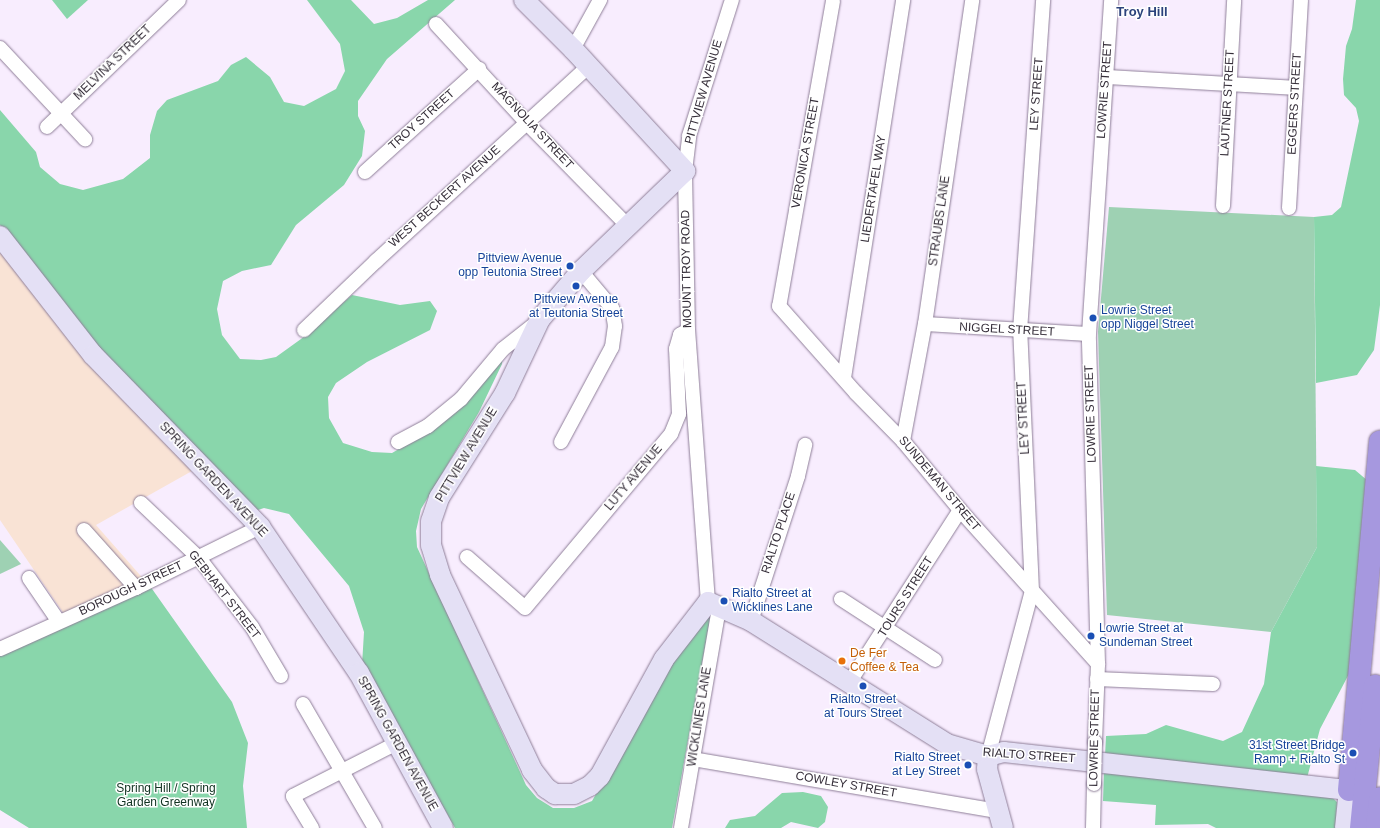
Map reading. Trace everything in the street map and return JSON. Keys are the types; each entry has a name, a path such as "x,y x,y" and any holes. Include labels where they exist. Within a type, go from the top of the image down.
{"highway":[{"path":"1349,790 1380,441"},
{"path":"1361,828 1380,625"},
{"path":"1376,828 1380,798"}],"street":[{"name":"MELVINA STREET","path":"47,127 179,0"},
{"path":"524,0 573,49 685,171"},
{"path":"573,49 600,0"},
{"name":"PITTVIEW AVENUE","path":"713,604 664,659 600,776 590,786 574,794 555,794 546,788 532,770 440,575 431,545 431,522 439,498 505,393 540,319 581,271 685,171 689,136 732,0"},
{"name":"VERONICA STREET","path":"779,306 833,0"},
{"name":"LIEDERTAFEL WAY","path":"844,378 904,0"},
{"name":"STRAUBS LANE","path":"903,441 925,324 972,0"},
{"name":"LEY STREET","path":"1000,820 987,769 988,756 1032,591 1020,331 1043,0"},
{"name":"LOWRIE STREET","path":"1093,828 1098,664 1089,334 1112,0"},
{"name":"LAUTNER STREET","path":"1223,206 1228,85 1234,0"},
{"name":"EGGERS STREET","path":"1289,208 1302,0"},
{"name":"MAGNOLIA STREET","path":"436,24 479,68 527,123 628,226"},
{"path":"0,48 85,140"},
{"name":"WEST BECKERT AVENUE","path":"304,330 376,261 589,66"},
{"name":"TROY STREET","path":"365,172 479,68"},
{"path":"1106,77 1296,88"},
{"name":"MOUNT TROY ROAD","path":"685,171 688,330 713,604"},
{"name":"SPRING GARDEN AVENUE","path":"0,236 93,355 260,527 340,644 397,743 443,828"},
{"path":"561,442 612,347 615,326 612,308 581,271"},
{"name":"SUNDEMAN STREET","path":"779,306 856,393 903,441 960,510 1098,664"},
{"path":"398,442 428,426 461,399 503,349 540,319"},
{"name":"NIGGEL STREET","path":"925,324 1020,331 1089,334"},
{"name":"LUTY AVENUE","path":"467,557 526,608 671,434 679,414 676,349 680,336 688,330"},
{"name":"RIALTO PLACE","path":"751,621 798,476 805,445"},
{"name":"GEBHART STREET","path":"141,503 198,558 252,627 281,676"},
{"name":"TOURS STREET","path":"850,683 887,628 960,510"},
{"name":"BOROUGH STREET","path":"0,648 136,588 260,527"},
{"path":"84,530 136,588"},
{"path":"29,578 59,622"},
{"path":"842,599 935,660"},
{"name":"RIALTO STREET","path":"713,604 751,621 947,744 988,756 1004,752 1349,790"},
{"name":"WICKLINES LANE","path":"681,828 694,759 713,604"},
{"path":"1097,679 1213,684"},
{"path":"303,704 341,772 375,828"},
{"path":"312,828 293,796 397,743"},
{"name":"COWLEY STREET","path":"694,759 1000,820"},
{"path":"1345,828 1349,790"}],"shaded area":[{"path":"0,251 192,471 96,525 147,583 70,623 0,520"}],"green space":[{"path":"52,0 88,0 67,19"},
{"path":"307,0 351,0 374,24 397,18 428,0 455,0 387,59 358,101 358,116 365,131 362,156 344,185 296,225 271,265 242,271 223,281 217,309 222,335 240,359 261,360 276,357 301,339 352,295 400,305 430,301 437,311 430,330 367,362 336,383 328,397 329,418 343,443 372,452 392,453 413,441 486,361 503,351 502,364 479,412 421,509 416,531 417,547 526,785 537,798 553,808 574,808 592,801 672,662 712,609 672,828 455,828 362,665 364,632 349,586 289,514 264,508 255,511 84,332 0,225 0,110 36,152 40,167 60,184 83,190 123,179 150,158 150,135 157,111 167,100 218,81 231,65 246,57 270,77 284,102 304,106 336,89 345,71 340,44"},
{"path":"1356,0 1380,0 1380,305 1374,350 1357,375 1316,383 1314,217 1332,215 1341,207 1359,121 1356,108 1344,95 1343,79 1346,46 1352,29"},
{"path":"1109,207 1314,217 1317,547 1271,632 1107,615 1098,332"},
{"path":"1316,466 1355,470 1368,481 1350,672 1320,729 1307,778 1105,756 1106,736 1146,734 1166,725 1223,741 1242,732 1264,684 1271,632 1317,547"},
{"path":"0,540 21,564 0,574"},
{"name":"Spring Hill / Spring Garden Greenway","path":"150,586 232,702 248,743 243,786 247,828 29,828 0,810 0,654"},
{"path":"1104,770 1332,797 1337,802 1336,828 1216,828 1208,824 1155,825 1156,805 1103,801"},
{"path":"803,792 821,796 828,807 825,822 818,828 791,822 781,828 725,828 730,820 755,816 782,793"}],"place":[{"name":"Pittview Avenue opp Teutonia Street","path":"570,266"},
{"name":"Pittview Avenue at Teutonia Street","path":"576,286"},
{"name":"Lowrie Street opp Niggel Street","path":"1093,318"},
{"name":"Rialto Street at Wicklines Lane","path":"724,601"},
{"name":"Lowrie Street at Sundeman Street","path":"1091,636"},
{"name":"De Fer Coffee & Tea","path":"842,661"},
{"name":"Rialto Street at Tours Street","path":"863,686"},
{"name":"31st Street Bridge Ramp + Rialto St","path":"1353,753"},
{"name":"Rialto Street at Ley Street","path":"968,765"}],"district":[{"name":"Troy Hill","path":"1142,12"}]}
